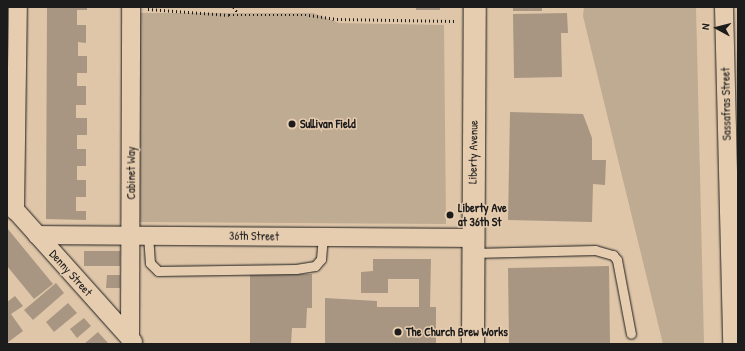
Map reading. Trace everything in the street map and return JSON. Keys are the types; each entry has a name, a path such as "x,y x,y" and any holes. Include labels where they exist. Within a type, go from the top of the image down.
{"main road":[{"name":"Liberty Avenue","path":"473,344 472,245 475,7"}],"street":[{"path":"11,206 18,7"},
{"name":"Sassafras Street","path":"724,7 732,344"},
{"name":"Cabinet Way","path":"132,341 139,235 136,8"},
{"name":"Denny Street","path":"11,206 132,341"},
{"name":"36th Street","path":"37,236 323,236 472,245"}],"lane":[{"path":"139,235 150,263 158,271 296,269 315,266 321,259 323,236"},
{"path":"472,245 595,250 613,254 617,260 631,334"}],"path":[{"path":"234,7 238,15"},
{"path":"136,8 238,15 440,21"}],"shaded area":[{"path":"584,7 696,7 704,344 663,344 583,16"},
{"name":"Sullivan Field","path":"140,13 313,13 339,23 444,25 446,224 139,222"}],"building":[{"path":"47,7 87,7 87,10 77,10 77,25 86,25 86,43 78,42 78,56 87,56 87,73 77,73 77,86 86,86 86,105 76,105 76,118 87,118 87,135 77,135 77,149 86,149 86,166 77,166 77,180 86,180 86,197 76,197 76,211 86,211 86,220 46,219"},
{"path":"416,7 440,7 440,10 416,10"},
{"path":"513,7 542,7 542,11 513,11"},
{"path":"567,13 568,33 561,33 562,77 514,78 513,14"},
{"path":"510,112 583,114 592,138 592,160 606,160 605,185 593,184 592,222 508,220"},
{"path":"7,228 53,284 34,299 7,266"},
{"path":"84,251 120,251 120,266 84,266"},
{"path":"373,259 431,259 430,307 436,307 436,344 325,344 325,298 377,301 377,307 419,307 419,279 388,279 388,293 361,293 361,272 373,271"},
{"path":"609,266 610,344 509,344 508,268"},
{"path":"250,274 312,274 312,308 307,308 306,328 292,328 291,344 250,344"},
{"path":"107,275 120,275 120,288 106,288"},
{"path":"56,283 64,293 33,320 24,310"},
{"path":"15,296 23,306 11,314 23,331 7,343 7,302"},
{"path":"68,303 77,313 54,332 46,322"},
{"path":"84,318 91,326 77,338 70,329"},
{"path":"98,332 108,343 84,344"}],"place":[{"name":"Sullivan Field","path":"292,124"},
{"name":"Liberty Ave at 36th St","path":"450,215"},
{"name":"The Church Brew Works","path":"398,332"}]}
